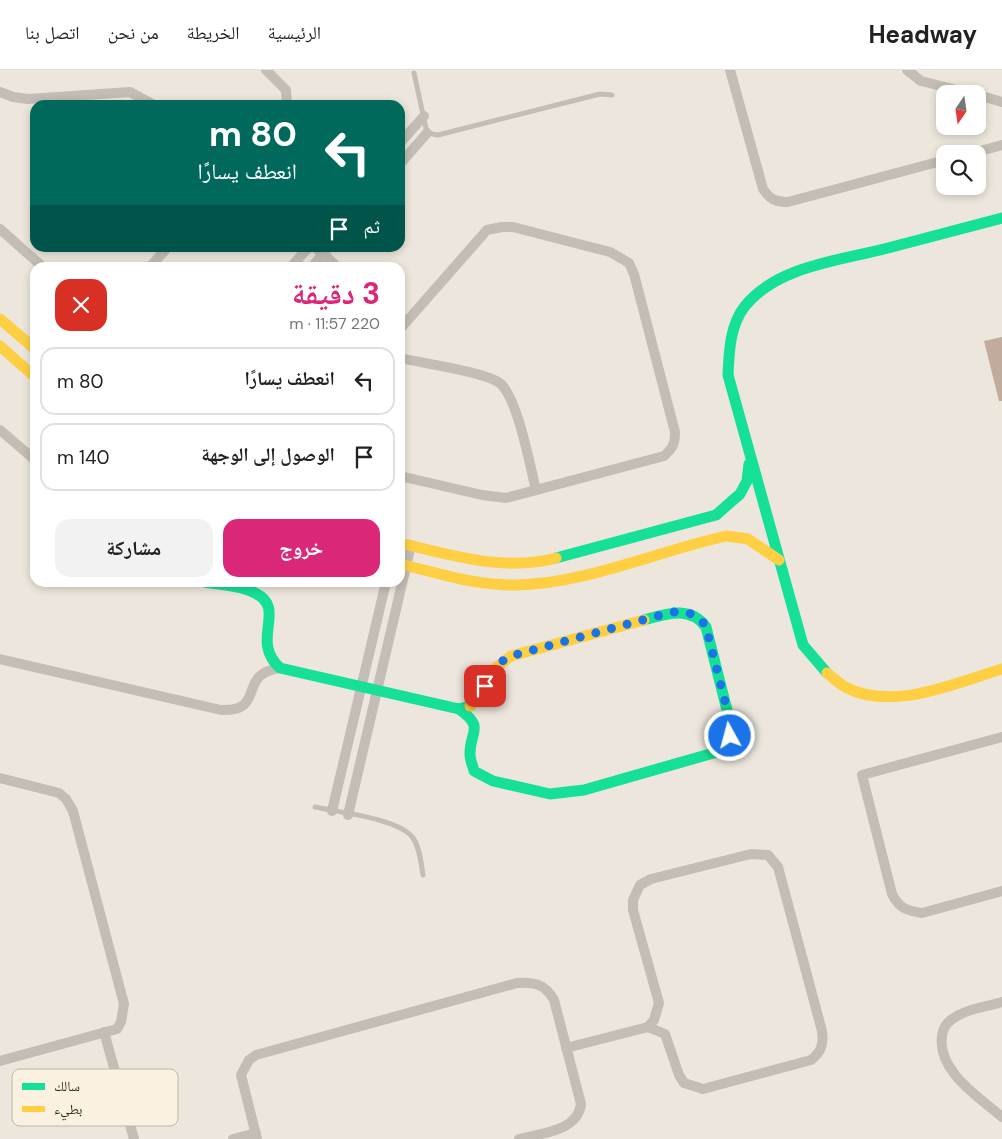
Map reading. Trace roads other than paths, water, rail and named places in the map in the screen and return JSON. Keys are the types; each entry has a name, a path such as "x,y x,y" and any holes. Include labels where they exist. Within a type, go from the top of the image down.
{"street":[{"path":"266,70 286,90 287,100"},
{"path":"730,70 763,188 769,197 776,202 788,202 936,162"},
{"path":"906,70 921,81 937,85"},
{"path":"0,92 28,99 130,92 145,100"},
{"path":"986,97 1002,102"},
{"path":"405,137 424,116"},
{"path":"405,158 427,133"},
{"path":"986,149 1002,145"},
{"path":"1002,218 802,270 776,279 759,291 746,306 734,325 728,346 728,374 749,452 803,645 814,663 830,678 850,691 880,696 905,697 1002,669"},
{"path":"405,320 479,237 492,229 513,227 610,252 621,257 629,264 634,274 675,432 674,448 664,456 506,498 482,495 405,477"},
{"path":"0,229 37,262"},
{"path":"155,262 164,252"},
{"path":"295,262 304,252"},
{"path":"325,252 334,262"},
{"path":"0,319 30,346"},
{"path":"0,346 30,372"},
{"path":"405,359 486,377 500,384 514,406 536,490"},
{"path":"0,430 30,456"},
{"path":"405,544 491,563 534,564 703,519 726,508 743,491 749,478 749,452"},
{"path":"405,564 477,581 526,585 567,577 726,536 748,539 779,560"},
{"path":"229,587 257,593 265,600 271,614 265,648 266,656 280,668"},
{"path":"332,811 385,587"},
{"path":"348,814 377,690 398,587"},
{"path":"0,659 221,710 235,711 244,706 250,696 255,679 263,672 280,668 459,709 469,708 482,699 489,674 502,660 672,612 684,612 693,613 701,619 706,627 729,717 730,736 726,744 717,752 584,790 566,794 550,794 493,781 480,776 474,771 470,754 476,731 469,716 459,709"},
{"path":"1002,737 862,776 892,894 898,905 909,911 922,913 1002,891"},
{"path":"0,778 59,793 66,799 73,811 124,1004 121,1022 117,1028 0,1061"},
{"path":"566,1048 648,1027 665,1034 679,1076 684,1082 703,1089 811,1060 819,1054 823,1041 819,1022 778,867 768,855 752,854 651,879 640,884 634,900 633,910 659,1003 656,1016 648,1027"},
{"path":"233,1139 256,1136 241,1075 249,1060 256,1055 508,986 535,983 549,991 554,1000 580,1104 580,1113 575,1121 563,1127 519,1139"},
{"path":"1002,1002 962,1013 955,1017 943,1029 941,1041 948,1064 956,1076 1002,1117"},
{"path":"104,1032 114,1069"},
{"path":"130,1126 134,1139"}],"lane":[{"path":"414,73 427,133 438,135 600,94 612,95"},
{"path":"315,807 395,825 406,830 414,838 424,875"}]}
